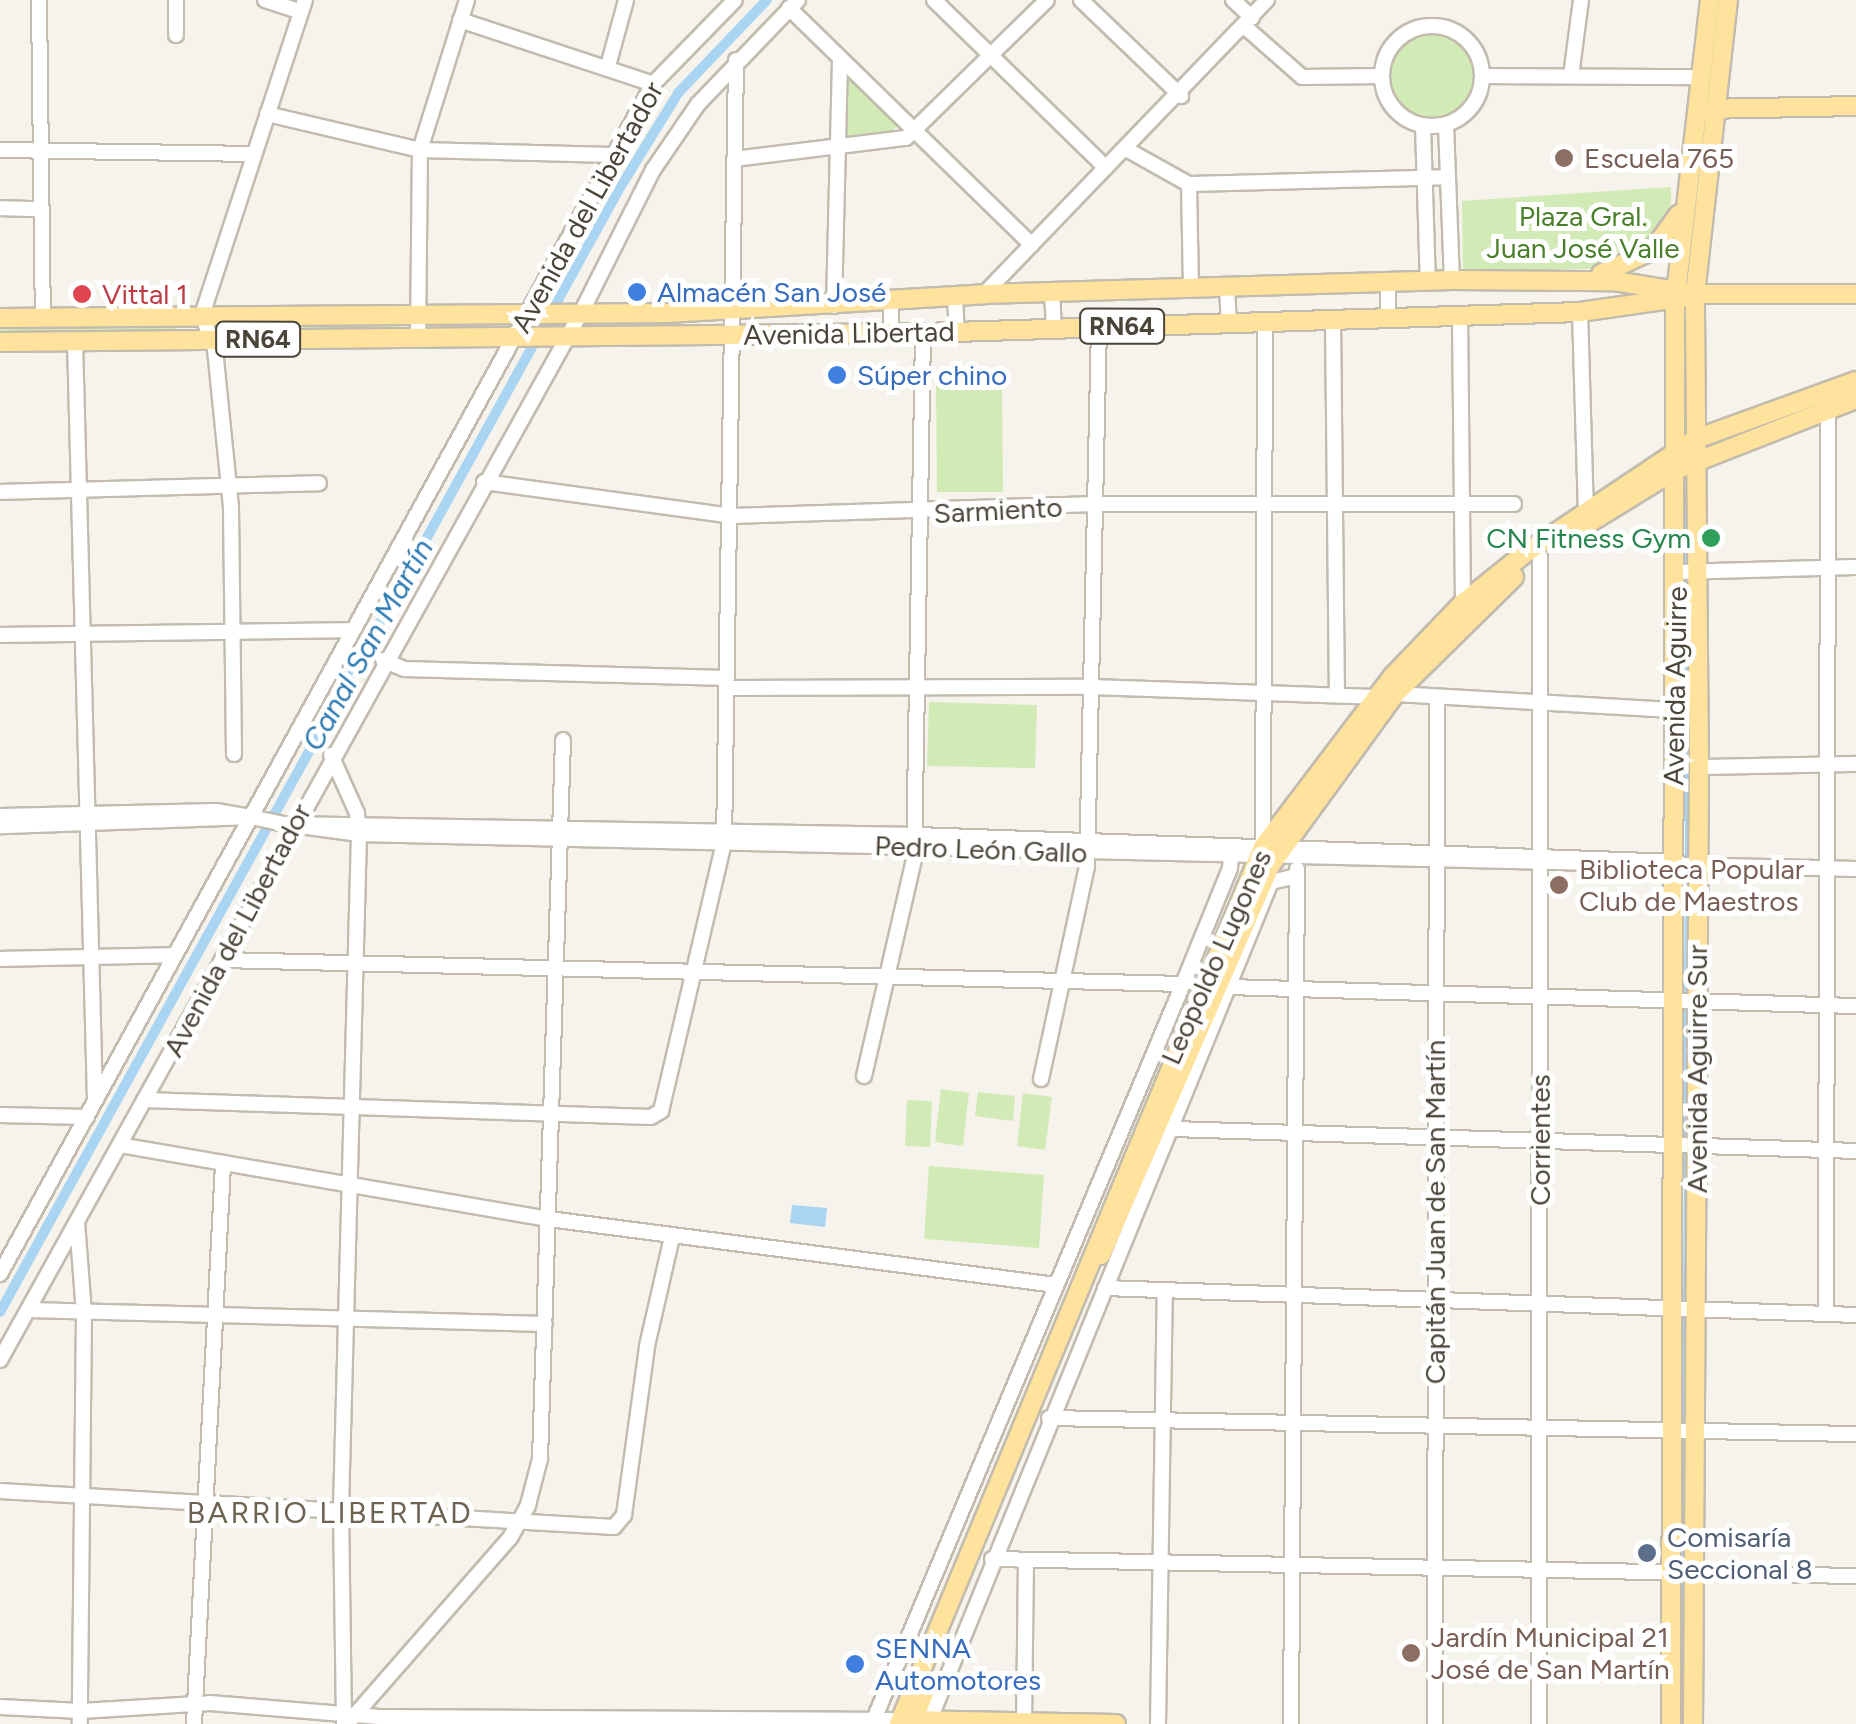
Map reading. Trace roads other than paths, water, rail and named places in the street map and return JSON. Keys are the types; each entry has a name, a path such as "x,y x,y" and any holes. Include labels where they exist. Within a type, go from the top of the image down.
{"main road":[{"path":"1696,294 1705,109 1700,77 1710,0"},
{"path":"1675,462 1675,295 1688,190 1728,0"},
{"path":"1705,109 1856,106"},
{"path":"1571,279 1620,270 1645,256 1675,226 1688,190"},
{"name":"Avenida Libertad","path":"0,318 730,310 984,294 1428,280 1571,279 1675,295"},
{"path":"1522,280 1532,297 1525,314"},
{"name":"Avenida Libertad","path":"0,342 891,334 1580,312 1696,294 1856,294"},
{"name":"Avenida Aguirre Sur","path":"1692,1724 1682,1573 1683,862 1700,768 1687,572 1697,460 1696,294"},
{"path":"1621,308 1654,315 1675,347"},
{"name":"Leopoldo Lugones","path":"1279,852 1395,694 1468,616 1540,556 1675,462 1696,439 1856,381"},
{"name":"Leopoldo Lugones","path":"914,1722 1279,852 1374,697 1463,602 1586,509 1675,462 1697,460 1856,399"},
{"name":"Avenida Aguirre","path":"1675,462 1687,572 1674,710 1683,862"},
{"name":"Avenida Aguirre Sur","path":"1682,1310 1683,862"},
{"name":"Avenida Aguirre Sur","path":"1670,1724 1682,1573"},
{"path":"914,1722 1116,1724"}],"street":[{"path":"39,0 36,151 43,316"},
{"path":"176,0 176,35"},
{"path":"234,754 226,485 213,340 202,315 303,6 266,0"},
{"path":"418,338 420,150 467,0"},
{"path":"608,66 626,0"},
{"name":"Avenida del Libertador","path":"0,1274 174,956 255,818 353,630 523,335 612,156 653,84 736,0"},
{"path":"934,0 1106,168"},
{"path":"734,159 895,142 914,130 1047,0"},
{"path":"1081,0 1180,96"},
{"path":"1233,0 1248,22 1302,77 1382,76"},
{"path":"984,294 1180,96 1267,0"},
{"path":"1571,76 1580,0"},
{"path":"794,4 840,58 1032,245"},
{"name":"Avenida del Libertador","path":"0,1360 653,170 736,60 794,4"},
{"path":"460,20 653,84"},
{"path":"1440,26 1471,43 1483,76 1473,107 1446,125 1422,126 1394,108 1382,76 1393,44 1407,33 1440,26"},
{"path":"834,306 840,58"},
{"path":"144,1100 651,1117 664,1105 698,972 724,837 732,516 730,310 736,60"},
{"path":"1483,76 1700,77"},
{"path":"267,114 420,150 612,156"},
{"path":"1446,125 1452,280"},
{"path":"1422,126 1428,280"},
{"path":"1126,149 1189,184 1448,177"},
{"path":"0,150 253,154"},
{"path":"1189,184 1191,288"},
{"path":"0,208 38,209"},
{"path":"1388,282 1388,318"},
{"path":"1227,286 1229,322"},
{"path":"1052,292 1054,328"},
{"path":"955,296 957,332"},
{"path":"891,302 891,334"},
{"path":"1580,312 1586,509"},
{"path":"1460,317 1463,602"},
{"path":"1333,320 1336,693"},
{"path":"1265,322 1260,692 1279,852 1296,876 1292,1724"},
{"path":"1041,1079 1088,847 1098,327"},
{"path":"864,1076 915,840 924,333"},
{"path":"0,1114 91,1111 89,819 75,341"},
{"path":"1826,1314 1828,408"},
{"name":"Sarmiento","path":"484,482 732,516 921,514 1096,504 1514,504"},
{"path":"0,492 320,484"},
{"name":"Corrientes","path":"1539,1724 1540,556"},
{"path":"1687,572 1856,567"},
{"path":"0,635 353,630"},
{"path":"383,660 404,669 726,683 916,690 1091,688 1336,693 1374,697"},
{"path":"1395,694 1436,701 1674,710"},
{"name":"Capitán Juan de San Martín","path":"1436,701 1436,1724"},
{"path":"348,1719 522,1520 540,1460 563,740"},
{"path":"331,755 359,828 341,1508 348,1719"},
{"path":"1700,768 1856,764"},
{"name":"Pedro León Gallo","path":"0,826 216,811 291,825 359,828 915,840 1856,869"},
{"name":"Pedro León Gallo","path":"0,816 89,819"},
{"path":"873,1722 1184,984 1232,850"},
{"path":"0,1708 80,1717 196,1704 348,1719 914,1722 992,1559 1271,882 1296,876"},
{"path":"0,959 174,956"},
{"path":"222,960 1184,984"},
{"path":"1229,987 1856,1006"},
{"path":"1172,1129 1856,1151"},
{"path":"120,1145 549,1219 1056,1286"},
{"path":"194,1724 223,1165"},
{"path":"77,1222 84,1314 80,1717"},
{"path":"0,1491 82,1499 341,1508 609,1527 624,1515 650,1328 672,1237"},
{"path":"1105,1288 1856,1315"},
{"path":"1158,1724 1164,1291"},
{"path":"28,1310 545,1324"},
{"path":"1049,1418 1856,1434"},
{"path":"992,1559 1856,1576"},
{"path":"1024,1723 1026,1560"}],"water":[{"path":"792,1205 827,1208 825,1227 790,1223"}],"waterway":[{"name":"Canal San Martín","path":"0,1312 618,191 679,92 767,0"},
{"path":"1683,406 1684,432"},
{"path":"1684,473 1686,565"},
{"path":"1686,578 1686,860"},
{"path":"1685,995 1686,873"},
{"path":"1685,1008 1685,1140"},
{"path":"1684,1305 1685,1153"},
{"path":"1684,1313 1684,1425"},
{"path":"1683,1565 1684,1438"},
{"path":"1683,1578 1683,1724"}],"place":[{"name":"Escuela 765","path":"1564,158"},
{"name":"Almacén San José","path":"637,292"},
{"name":"Vittal 1","path":"82,294"},
{"name":"Súper chino","path":"837,375"},
{"name":"CN Fitness Gym","path":"1711,538"},
{"name":"Biblioteca Popular Club de Maestros","path":"1559,885"},
{"name":"Comisaría Seccional 8","path":"1647,1553"},
{"name":"Jardín Municipal 21 José de San Martín","path":"1411,1653"},
{"name":"SENNA Automotores","path":"855,1664"}],"district":[{"name":"BARRIO LIBERTAD","path":"330,1513"}],"park label":[{"name":"Plaza Gral. Juan José Valle","path":"1583,232"}]}
